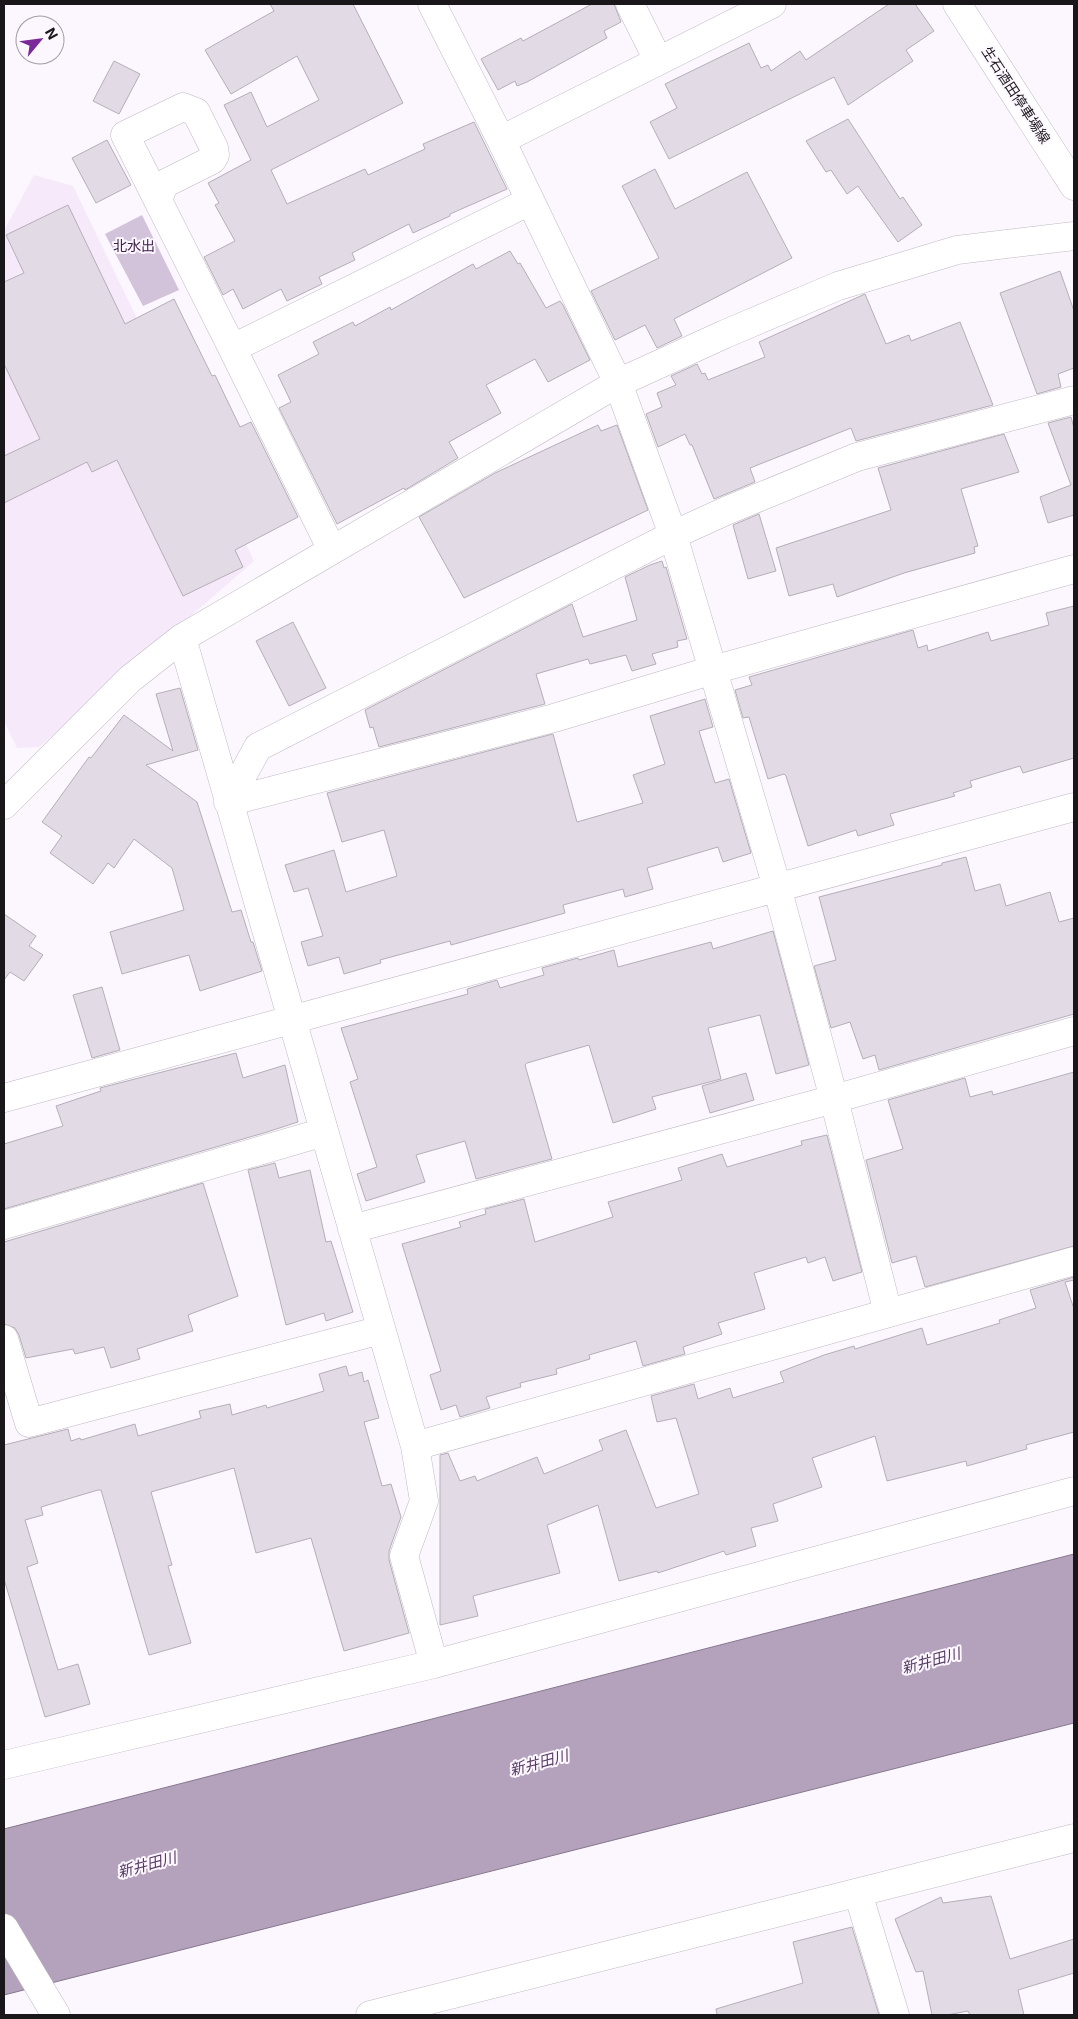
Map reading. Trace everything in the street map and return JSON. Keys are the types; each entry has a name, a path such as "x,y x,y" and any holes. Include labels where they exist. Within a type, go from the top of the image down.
{"street":[{"path":"432,4 501,140 618,383 673,535 777,887 834,1099 888,1313"},
{"path":"630,4 658,60"},
{"path":"501,140 772,4"},
{"name":"生石酒田停車場線","path":"957,4 1074,186"},
{"path":"158,200 332,550"},
{"path":"233,348 530,201"},
{"path":"4,805 130,679 182,638 618,383 838,286 957,250 1074,236"},
{"path":"228,802 258,747 673,535 858,457 1074,400"},
{"path":"228,802 554,718 713,670 1074,569"},
{"path":"182,638 415,1446 424,1501 404,1556 434,1664"},
{"path":"4,1098 1074,806"},
{"path":"352,1229 834,1099 1074,1031"},
{"path":"4,1225 324,1132"},
{"path":"415,1446 1074,1261"},
{"path":"4,1339 29,1423 381,1330"},
{"path":"4,1765 434,1664 1074,1491"},
{"path":"370,2015 1074,1838"},
{"path":"858,1893 895,2015"},
{"path":"4,1928 50,2007"}],"shaded area":[{"path":"34,175 73,186 254,561 39,747 17,748 4,721 4,231"}],"green space":[{"name":"北水出","path":"142,215 179,290 143,306 105,234"}],"water":[{"name":"新井田川","path":"1074,1554 1074,1723 4,1995 4,1829"}],"building":[{"path":"270,4 353,4 403,103 271,170 287,204 365,169 368,175 425,149 423,144 474,122 507,189 450,214 450,216 413,233 409,224 352,253 355,260 319,277 322,284 287,301 281,289 243,309 233,289 223,295 204,257 235,241 215,205 219,203 208,183 251,160 224,105 251,92 267,127 319,100 297,56 231,94 205,50 274,11"},
{"path":"592,4 614,4 621,22 604,31 607,38 527,82 517,86 515,81 498,90 481,59 521,38 523,41"},
{"path":"889,4 915,4 934,31 906,50 913,61 848,105 834,77 669,159 650,122 677,108 665,84 749,43 761,68 768,65 771,71 800,51 806,60"},
{"path":"114,61 140,74 119,114 93,101"},
{"path":"848,119 900,199 903,197 922,225 898,242 858,186 847,194 831,170 826,172 806,141"},
{"path":"107,140 131,185 96,203 72,158"},
{"path":"655,169 675,209 747,172 792,258 674,319 682,336 657,348 645,325 615,340 591,291 659,258 622,186"},
{"path":"68,205 125,324 174,299 212,376 215,375 240,427 251,422 298,517 235,550 243,567 183,596 117,460 92,472 87,462 4,503 4,456 40,439 4,364 4,282 24,273 6,235"},
{"path":"510,251 518,264 520,263 546,308 560,301 563,305 590,360 548,382 535,359 486,385 501,413 449,442 458,458 405,490 404,488 337,524 279,408 291,402 278,375 319,354 313,342 353,322 355,326 390,307 391,310 473,264 476,269"},
{"path":"1060,271 1074,311 1074,368 1058,374 1061,387 1037,394 1000,293"},
{"path":"865,294 886,344 909,335 911,341 960,322 993,405 856,441 851,428 750,468 755,482 714,499 692,445 690,445 685,434 658,447 646,414 662,407 657,393 676,385 671,376 697,364 702,374 705,373 708,380 765,357 759,342"},
{"path":"1071,417 1074,428 1074,515 1048,523 1040,497 1071,485 1048,423"},
{"path":"598,425 601,431 617,425 648,510 464,598 419,517 495,473"},
{"path":"1004,434 1019,472 961,489 978,546 974,547 975,553 904,573 837,597 833,584 789,596 776,548 891,510 878,468"},
{"path":"759,514 776,571 748,579 733,525"},
{"path":"662,561 664,568 666,567 687,639 677,641 678,647 652,654 656,664 632,671 626,655 590,664 588,659 536,674 545,704 379,747 373,727 370,728 365,710 572,604 583,637 637,620 625,577"},
{"path":"1074,606 1074,758 1023,773 1020,766 970,781 972,787 953,793 955,796 890,814 894,825 858,836 856,830 808,846 786,776 784,774 768,779 749,717 743,718 735,690 752,685 749,677 913,630 918,648 927,645 928,651 988,632 991,641 1049,625 1046,613"},
{"path":"293,622 326,688 289,706 256,641"},
{"path":"180,688 198,750 146,765 197,802 232,912 241,910 262,971 200,991 189,955 122,974 110,932 184,910 172,868 134,839 114,868 108,863 93,884 50,853 62,836 42,822 89,757 91,758 124,715 173,751 156,694"},
{"path":"705,699 713,727 699,731 715,783 729,779 751,853 723,862 718,847 647,868 653,889 625,897 623,889 563,905 565,913 451,945 450,941 380,960 381,963 344,974 339,957 308,966 301,942 323,936 308,888 294,892 285,865 334,850 346,892 397,876 384,830 342,842 327,793 553,734 577,822 643,803 633,775 665,764 650,716"},
{"path":"966,857 975,891 1000,884 1006,906 1050,892 1059,922 1074,918 1074,1014 879,1070 875,1055 863,1059 850,1022 831,1028 814,966 836,960 819,897"},
{"path":"4,914 36,936 29,946 43,955 24,981 10,972 4,980"},
{"path":"773,931 809,1065 776,1074 760,1015 708,1028 721,1079 652,1097 656,1109 613,1123 589,1045 527,1063 525,1065 552,1159 476,1179 465,1141 416,1155 425,1182 366,1201 357,1174 377,1167 350,1082 358,1079 341,1028 468,994 467,989 497,980 500,988 544,975 542,968 578,958 579,960 614,950 618,967 711,942 713,949"},
{"path":"102,987 120,1050 92,1058 73,995"},
{"path":"236,1053 243,1078 285,1065 298,1122 4,1209 4,1144 63,1126 56,1106 101,1091 100,1088"},
{"path":"1074,1072 1074,1246 925,1287 916,1256 892,1263 866,1160 903,1149 888,1100 965,1078 970,1097 992,1091 993,1095"},
{"path":"746,1073 754,1100 710,1113 702,1086"},
{"path":"827,1135 862,1272 833,1281 825,1257 808,1263 806,1257 754,1273 765,1309 718,1323 722,1334 683,1347 685,1354 643,1366 636,1341 589,1355 590,1359 556,1369 557,1374 520,1383 521,1387 486,1397 490,1408 460,1417 456,1405 441,1410 430,1375 441,1371 402,1244 461,1227 459,1222 486,1214 485,1209 524,1199 535,1242 613,1217 608,1202 682,1180 678,1168 722,1154 727,1167 802,1145 801,1141"},
{"path":"275,1163 279,1178 310,1170 326,1242 331,1241 353,1312 326,1321 324,1313 286,1325 248,1170"},
{"path":"203,1183 238,1296 188,1315 193,1331 137,1349 140,1359 111,1368 104,1347 75,1354 73,1349 26,1358 15,1328 4,1324 4,1242"},
{"path":"1074,1277 1074,1280 1065,1282 1074,1309 1074,1432 1026,1445 1027,1449 967,1466 966,1461 887,1481 875,1436 812,1458 822,1487 773,1504 778,1521 751,1528 756,1546 726,1555 724,1551 658,1573 657,1571 619,1581 598,1505 547,1525 560,1573 473,1596 478,1616 440,1625 440,1455 448,1453 460,1481 475,1476 477,1481 537,1457 544,1474 603,1450 599,1440 626,1430 656,1508 699,1494 676,1418 657,1422 651,1396 694,1384 698,1399 730,1388 733,1398 784,1382 780,1372 824,1355 854,1346 855,1349 922,1328 927,1345 1000,1323 999,1320 1036,1308 1030,1290"},
{"path":"346,1366 349,1376 362,1372 364,1382 368,1380 379,1418 364,1422 382,1486 391,1484 401,1517 389,1551 389,1560 409,1633 344,1651 311,1538 256,1553 234,1468 151,1492 172,1565 168,1566 191,1643 149,1655 101,1490 98,1490 41,1507 43,1515 25,1520 38,1563 27,1567 58,1670 78,1664 90,1704 45,1717 4,1579 4,1445 68,1429 71,1441 80,1438 81,1440 135,1424 138,1436 201,1418 199,1411 230,1404 232,1415 266,1405 267,1408 324,1391 319,1374"},
{"path":"991,1896 1010,1959 1074,1939 1074,1973 1018,1990 1024,2015 970,2015 968,2011 947,2015 932,2015 923,1971 916,1972 895,1919 941,1897 943,1903"},
{"path":"852,1927 879,2015 717,2015 716,2009 803,1983 793,1942"}]}
